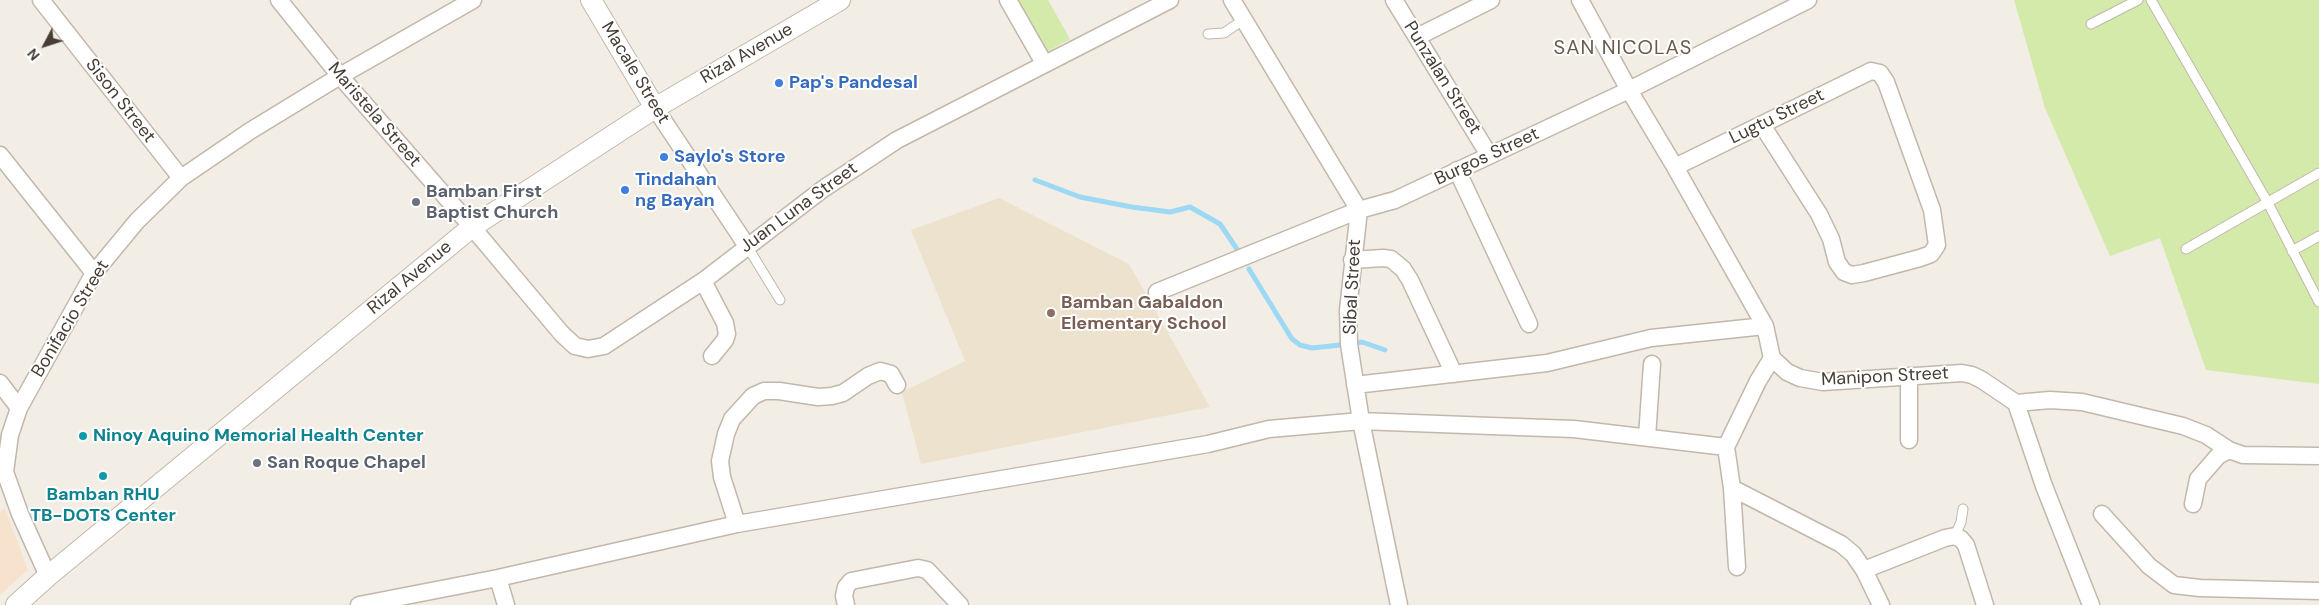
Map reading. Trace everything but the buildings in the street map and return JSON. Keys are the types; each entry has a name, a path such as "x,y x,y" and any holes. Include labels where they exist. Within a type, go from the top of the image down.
{"street":[{"name":"Sison Street","path":"41,0 181,178"},
{"name":"Maristela Street","path":"279,0 340,76 472,227"},
{"name":"Bonifacio Street","path":"48,576 20,514 5,472 10,435 19,408 94,273 137,221 181,178 250,131 340,76 473,0"},
{"name":"Macale Street","path":"591,0 655,108 747,246"},
{"name":"Rizal Avenue","path":"16,605 48,576 472,227 655,108 840,0"},
{"path":"1008,0 1044,63"},
{"name":"Juan Luna Street","path":"472,227 562,334 576,346 588,349 604,346 703,281 823,189 897,140 1170,0"},
{"path":"1232,0 1359,210"},
{"name":"Punzalan Street","path":"1394,0 1489,156"},
{"path":"1417,37 1491,0"},
{"path":"1580,0 1629,90 1765,326 1772,358 1758,380 1726,447 1732,488 1737,567"},
{"name":"Burgos Street","path":"1157,292 1359,210 1394,200 1629,90 1808,0"},
{"name":"Lugtu Street","path":"1675,167 1871,72 1880,73 1886,82 1932,210 1937,245 1931,254 1864,274 1852,275 1844,272 1837,262 1830,239 1819,214 1762,125"},
{"path":"0,155 94,273"},
{"path":"1457,170 1529,324"},
{"name":"Sibal Street","path":"1359,210 1348,310 1349,344 1361,421 1399,605"},
{"path":"1352,260 1391,259 1403,269 1454,374"},
{"path":"703,281 725,323 725,340 712,356"},
{"path":"1355,385 1566,360 1651,338 1765,326"},
{"name":"Manipon Street","path":"1772,358 1787,372 1800,378 1823,382 1949,372 1972,374 2016,403"},
{"path":"1647,437 1652,364"},
{"path":"737,524 722,477 720,461 726,434 732,419 741,406 753,396 764,391 778,390 818,397 832,396 843,393 868,376 880,371 891,374 897,385"},
{"path":"1909,376 1909,440"},
{"path":"0,383 19,408"},
{"path":"2091,605 2040,477 2016,403 2059,400 2082,402 2183,426 2206,435 2236,453"},
{"path":"359,605 498,578 737,524 1208,444 1269,429 1361,421 1574,430 1726,447"},
{"path":"2193,504 2198,479 2218,456 2236,453 2319,456"},
{"path":"1732,488 1841,544 1853,554 1864,570 1881,605"},
{"path":"2102,514 2149,566 2174,585 2200,588 2319,591"},
{"path":"1864,570 1945,538 1955,536 1966,546 1985,605"},
{"path":"846,605 844,596 846,587 851,581 918,568 927,570 934,576 960,605"},
{"path":"498,578 506,605"}],"lane":[{"path":"2091,24 2138,0"},
{"path":"2151,0 2268,203 2319,302"},
{"path":"1208,34 1224,33 1243,20"},
{"path":"2186,249 2319,173"},
{"path":"2292,251 2319,236"},
{"path":"747,246 780,300"},
{"path":"1955,536 1961,522 1963,509"}],"shaded area":[{"name":"Bamban Gabaldon Elementary School","path":"999,198 1129,264 1210,407 921,464 902,392 965,361 911,230"},
{"path":"5,508 28,570 0,595 0,512"}],"green space":[{"path":"1018,0 1048,0 1070,39 1047,52"},
{"path":"2014,0 2319,0 2319,384 2206,370 2160,238 2110,256 2045,108"}],"waterway":[{"path":"1035,180 1080,197 1132,207 1170,212 1190,207 1220,224 1241,255"},
{"path":"1249,269 1292,339 1300,345 1312,348 1340,345"},
{"path":"1354,343 1362,342 1385,350"}],"place":[{"name":"Pap's Pandesal","path":"779,83"},
{"name":"Saylo's Store","path":"664,157"},
{"name":"Tindahan ng Bayan","path":"625,190"},
{"name":"Bamban First Baptist Church","path":"416,202"},
{"name":"Bamban Gabaldon Elementary School","path":"1051,313"},
{"name":"Ninoy Aquino Memorial Health Center","path":"83,436"},
{"name":"San Roque Chapel","path":"257,463"},
{"name":"Bamban RHU TB-DOTS Center","path":"103,476"}],"district":[{"name":"SAN NICOLAS","path":"1623,49"}]}
